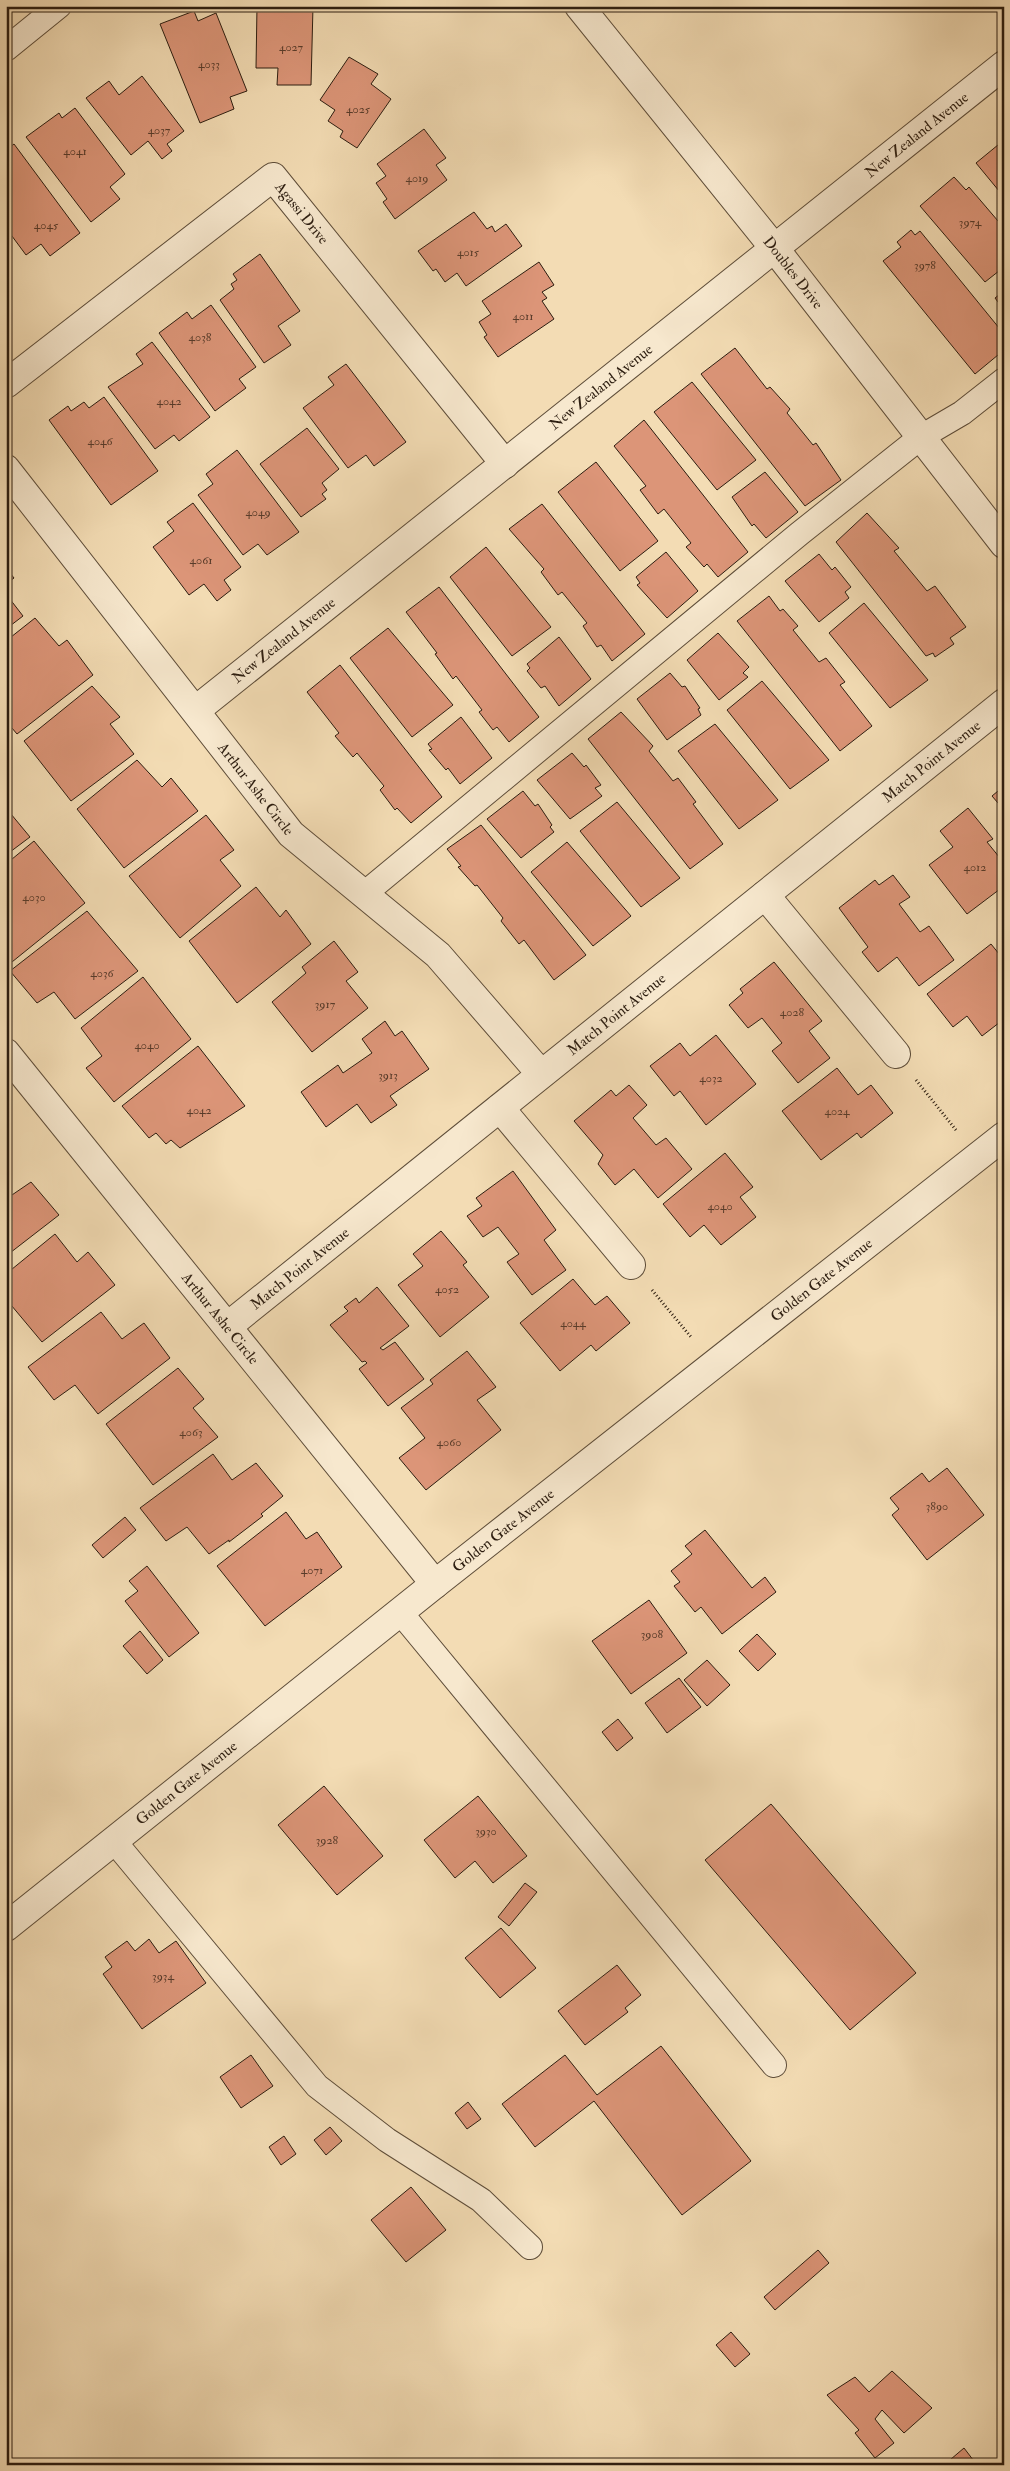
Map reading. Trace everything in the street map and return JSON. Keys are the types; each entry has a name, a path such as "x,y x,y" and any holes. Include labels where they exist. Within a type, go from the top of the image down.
{"street":[{"name":"Doubles Drive","path":"579,6 776,249 1004,544"},
{"name":"New Zealand Avenue","path":"196,710 776,249 1004,65"},
{"name":"Agassi Drive","path":"6,384 273,177 505,464"},
{"name":"Arthur Ashe Circle","path":"6,468 291,834 438,955 542,1074"},
{"name":"Match Point Avenue","path":"228,1326 1004,703"},
{"path":"766,895 896,1054"},
{"name":"Arthur Ashe Circle","path":"6,1053 435,1584"},
{"path":"500,1108 631,1265"},
{"name":"Golden Gate Avenue","path":"6,1927 435,1584 1004,1136"}],"lane":[{"path":"6,49 59,6"},
{"path":"364,894 638,666 921,437 962,413 1004,380"},
{"path":"400,1612 774,2066"},
{"path":"114,1841 317,2086 387,2140 481,2200 530,2247"}],"path":[{"path":"896,1054 978,1156"},
{"path":"631,1265 713,1365"}],"building":[{"path":"257,6 313,6 311,85 277,85 278,68 256,68"},
{"path":"194,11 198,21 216,13 247,91 230,97 234,109 200,123 160,24"},
{"path":"349,57 378,74 371,84 391,99 357,148 340,137 343,131 328,121 335,110 320,100"},
{"path":"142,76 184,131 167,144 172,151 162,159 148,141 131,155 86,98 109,81 119,95"},
{"path":"75,108 125,174 110,187 120,199 91,222 26,137 59,113 62,118"},
{"path":"424,129 446,158 436,165 447,180 395,219 383,202 387,199 376,183 386,176 377,164"},
{"path":"1004,140 1004,197 976,163"},
{"path":"14,144 80,233 50,256 41,244 26,255 6,228 6,150"},
{"path":"954,177 966,190 969,187 1004,228 1004,267 985,282 920,206"},
{"path":"474,212 487,229 492,226 495,232 506,224 522,246 466,286 457,273 445,282 436,269 433,271 418,251"},
{"path":"911,230 915,235 920,231 1004,334 1004,350 975,374 883,261 901,247 897,242"},
{"path":"260,254 300,311 278,326 291,345 264,363 220,300 234,289 231,284 237,280 233,274"},
{"path":"539,262 554,285 542,292 547,298 542,301 554,319 498,357 484,337 487,335 479,322 491,314 482,301"},
{"path":"1004,291 1004,310 995,298"},
{"path":"211,305 256,367 239,379 246,388 215,411 159,333 187,312 192,319"},
{"path":"152,342 210,417 179,441 174,435 155,449 108,387 143,364 136,354"},
{"path":"735,348 767,389 770,387 790,409 787,413 813,445 816,443 841,480 805,506 701,374"},
{"path":"346,364 406,442 374,466 366,455 348,468 303,408 334,385 328,377"},
{"path":"692,382 756,460 717,490 654,412"},
{"path":"104,397 158,471 111,505 49,420 68,406 71,411 84,402 89,408"},
{"path":"644,420 748,552 718,577 707,564 704,567 686,547 691,543 664,509 658,514 640,490 646,486 614,446"},
{"path":"307,428 339,469 322,483 327,490 322,494 326,499 301,517 260,464"},
{"path":"237,450 299,532 267,555 258,544 243,555 198,495 213,484 206,474"},
{"path":"596,462 658,541 620,571 558,492"},
{"path":"765,472 798,512 766,538 754,524 752,526 732,497"},
{"path":"193,503 241,567 224,580 231,590 217,601 204,584 189,595 153,547 174,531 167,522"},
{"path":"542,504 645,634 612,661 601,645 597,647 583,626 587,623 562,592 558,595 541,572 544,569 509,529"},
{"path":"867,513 899,548 894,551 927,591 935,586 966,627 950,638 954,644 935,657 933,653 926,656 836,542"},
{"path":"486,547 551,627 512,656 450,577"},
{"path":"666,552 698,591 667,618 637,585 640,583 636,577"},
{"path":"819,554 832,570 835,567 851,587 845,592 849,598 819,622 785,581"},
{"path":"6,568 14,578 6,584"},
{"path":"439,587 539,717 509,742 497,727 493,730 479,712 482,710 456,676 453,679 435,654 437,653 406,612"},
{"path":"6,594 23,616 6,629"},
{"path":"769,596 780,611 783,609 798,626 793,630 819,662 826,658 845,682 840,685 872,726 840,751 737,621"},
{"path":"864,603 928,680 890,708 829,633"},
{"path":"35,618 59,646 67,640 93,675 17,734 6,721 6,641"},
{"path":"388,628 453,705 412,737 350,658"},
{"path":"718,633 749,667 743,673 748,677 719,700 687,660"},
{"path":"559,637 591,679 559,706 545,686 541,688 527,671 530,668 527,664"},
{"path":"340,665 442,797 411,823 397,808 395,810 380,790 384,786 357,753 353,757 335,736 339,733 307,692"},
{"path":"670,673 682,687 685,686 700,708 698,709 701,715 667,740 637,699"},
{"path":"762,681 829,760 790,789 727,710"},
{"path":"92,686 120,717 110,724 134,754 71,801 24,741"},
{"path":"621,712 653,746 649,751 673,781 678,778 696,802 693,804 723,844 690,869 588,739"},
{"path":"461,717 492,758 460,784 448,768 446,770 429,750 432,749 428,744"},
{"path":"715,724 778,800 739,829 678,751"},
{"path":"572,753 584,767 586,765 601,785 595,788 602,796 570,819 537,780"},
{"path":"137,760 162,787 171,778 198,811 124,868 77,809"},
{"path":"1004,786 1004,810 992,796"},
{"path":"523,791 535,806 538,804 552,825 550,827 554,832 521,858 487,819"},
{"path":"617,802 680,878 641,907 580,831"},
{"path":"6,808 30,837 6,855"},
{"path":"968,808 993,839 987,842 1004,863 1004,886 967,914 929,865 953,847 940,831"},
{"path":"206,815 234,850 220,860 241,886 180,938 129,876"},
{"path":"481,825 586,955 554,980 524,940 519,944 501,921 503,918 477,885 475,886 458,867 461,866 447,849"},
{"path":"34,841 85,903 7,966 6,864"},
{"path":"567,842 631,916 593,946 531,872"},
{"path":"893,875 910,897 899,904 920,932 929,926 954,960 919,986 897,957 878,972 862,952 868,947 839,908 875,880 879,885"},
{"path":"256,887 280,917 286,910 311,944 237,1003 189,941"},
{"path":"87,911 138,971 75,1019 54,992 37,1003 10,971"},
{"path":"334,941 358,972 346,981 368,1008 312,1052 272,1002 306,973 302,967"},
{"path":"991,944 1004,960 1004,1019 982,1036 967,1016 953,1027 927,994"},
{"path":"774,962 822,1021 809,1031 830,1058 798,1083 772,1051 782,1043 762,1018 748,1028 729,1005 743,993 740,989"},
{"path":"143,977 191,1039 114,1102 86,1068 102,1056 81,1028"},
{"path":"385,1021 395,1036 402,1031 429,1069 390,1096 397,1105 371,1123 357,1104 326,1127 301,1092 338,1065 343,1073 372,1053 362,1039"},
{"path":"716,1035 756,1084 706,1125 680,1091 674,1096 650,1066 680,1043 690,1056"},
{"path":"198,1046 245,1106 180,1148 171,1140 166,1144 156,1133 149,1138 122,1106"},
{"path":"837,1068 858,1095 871,1085 893,1113 861,1138 857,1133 821,1160 782,1111"},
{"path":"629,1085 647,1105 633,1118 656,1145 666,1138 692,1169 658,1198 634,1169 615,1185 598,1164 603,1155 574,1121 611,1090 616,1096"},
{"path":"725,1153 753,1187 740,1197 756,1217 721,1245 704,1225 690,1237 663,1204"},
{"path":"513,1171 556,1230 544,1240 566,1270 532,1295 507,1262 519,1254 498,1227 483,1237 467,1216 482,1206 476,1198"},
{"path":"31,1182 59,1215 6,1256 6,1194 9,1197"},
{"path":"441,1231 467,1262 463,1265 489,1297 440,1337 398,1285 423,1266 413,1254"},
{"path":"55,1234 77,1262 88,1252 115,1285 42,1342 6,1299 6,1274"},
{"path":"573,1279 595,1305 607,1296 630,1323 596,1351 591,1345 560,1371 520,1323"},
{"path":"377,1287 409,1326 380,1348 383,1350 395,1342 424,1379 388,1406 359,1369 367,1363 365,1361 362,1362 330,1325 348,1311 344,1307 356,1298 359,1303"},
{"path":"101,1312 122,1339 144,1323 170,1358 98,1414 75,1385 54,1400 28,1367"},
{"path":"467,1351 496,1387 477,1400 501,1430 426,1490 399,1458 425,1438 401,1408 433,1384 430,1380"},
{"path":"178,1368 204,1399 193,1408 218,1437 153,1485 106,1424"},
{"path":"213,1454 232,1480 256,1463 283,1496 261,1514 263,1516 229,1542 229,1540 209,1554 187,1527 166,1541 140,1508"},
{"path":"947,1468 984,1515 927,1560 892,1515 899,1509 890,1498 922,1473 929,1482"},
{"path":"286,1512 306,1539 317,1532 342,1567 265,1626 217,1566"},
{"path":"125,1517 136,1530 103,1558 92,1545"},
{"path":"705,1530 752,1588 765,1577 776,1592 722,1634 701,1607 695,1612 674,1586 680,1582 671,1571 692,1554 685,1546"},
{"path":"147,1566 199,1633 169,1657 125,1601 138,1591 129,1581"},
{"path":"649,1600 687,1653 631,1694 592,1641"},
{"path":"140,1631 163,1660 147,1674 123,1646"},
{"path":"757,1634 776,1654 758,1671 739,1651"},
{"path":"707,1660 730,1685 707,1706 684,1680"},
{"path":"679,1678 701,1707 667,1733 645,1703"},
{"path":"618,1719 633,1738 617,1751 602,1732"},
{"path":"324,1786 383,1856 337,1895 278,1825"},
{"path":"478,1796 527,1856 493,1883 475,1861 455,1878 424,1840"},
{"path":"771,1804 916,1973 850,2030 705,1860"},
{"path":"525,1883 537,1892 509,1926 498,1917"},
{"path":"501,1928 536,1968 500,1998 465,1958"},
{"path":"149,1939 159,1953 176,1941 206,1983 142,2029 103,1974 112,1967 105,1957 127,1941 135,1951"},
{"path":"617,1965 641,1995 625,2008 628,2012 585,2045 558,2011"},
{"path":"661,2046 751,2161 682,2215 594,2101 535,2147 502,2104 565,2055 597,2095"},
{"path":"251,2055 273,2086 241,2108 220,2077"},
{"path":"468,2102 481,2119 467,2129 455,2113"},
{"path":"330,2127 342,2141 326,2155 314,2140"},
{"path":"284,2136 296,2154 281,2165 269,2147"},
{"path":"411,2187 446,2230 406,2262 371,2220"},
{"path":"818,2250 829,2263 775,2310 764,2297"},
{"path":"731,2332 750,2354 735,2367 716,2345"},
{"path":"892,2371 932,2408 904,2433 882,2410 875,2419 894,2443 875,2458 855,2433 859,2430 827,2395 855,2377 869,2392"},
{"path":"964,2448 977,2465 944,2465"}]}
